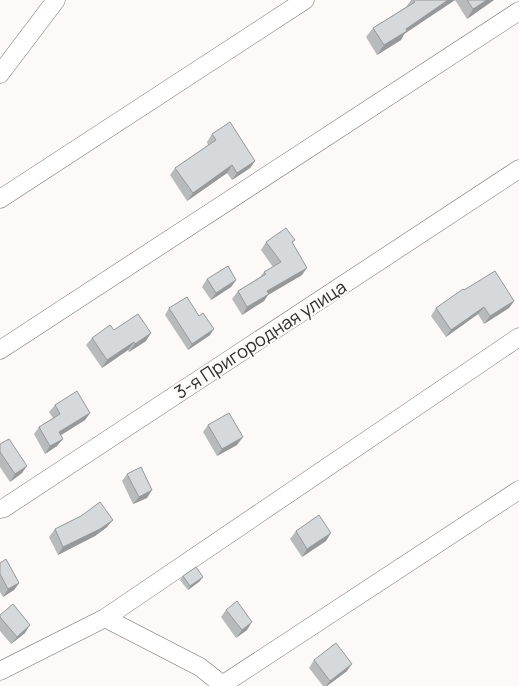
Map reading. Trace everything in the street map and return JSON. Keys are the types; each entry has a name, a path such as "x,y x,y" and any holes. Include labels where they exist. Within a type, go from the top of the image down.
{"street":[{"path":"0,74 56,0"},
{"path":"0,199 304,0"},
{"path":"0,350 519,12"},
{"name":"3-я Пригородная улица","path":"0,509 519,169"},
{"path":"0,671 105,618 519,337"},
{"path":"105,618 200,667 223,685 519,490"}],"building":[{"path":"413,0 448,0 406,29 407,31 384,45 373,28 415,2"},
{"path":"467,0 487,0 473,9"},
{"path":"230,122 255,161 237,173 232,165 193,193 175,168 216,140 212,134"},
{"path":"286,228 295,240 292,242 307,268 267,291 269,294 247,307 238,291 266,274 264,272 281,262 266,242"},
{"path":"228,266 236,280 216,293 207,279"},
{"path":"495,271 514,301 490,316 484,307 451,330 436,308 463,289"},
{"path":"187,297 199,316 203,313 214,329 192,344 169,308"},
{"path":"138,314 151,333 107,360 92,338 110,325 114,330"},
{"path":"77,391 90,413 59,432 63,439 50,446 39,427 60,414 55,405"},
{"path":"229,413 243,437 222,449 208,425"},
{"path":"9,439 27,466 15,474 0,452 0,444"},
{"path":"141,467 152,490 139,497 127,474"},
{"path":"100,502 113,520 100,529 63,547 55,529 81,516"},
{"path":"319,515 331,533 307,549 296,531"},
{"path":"6,559 19,583 8,589 0,574 0,563"},
{"path":"196,567 203,577 190,586 183,576"},
{"path":"237,601 252,622 242,630 226,610"},
{"path":"13,604 30,625 17,637 0,617"},
{"path":"336,643 352,664 330,681 314,660"}]}
